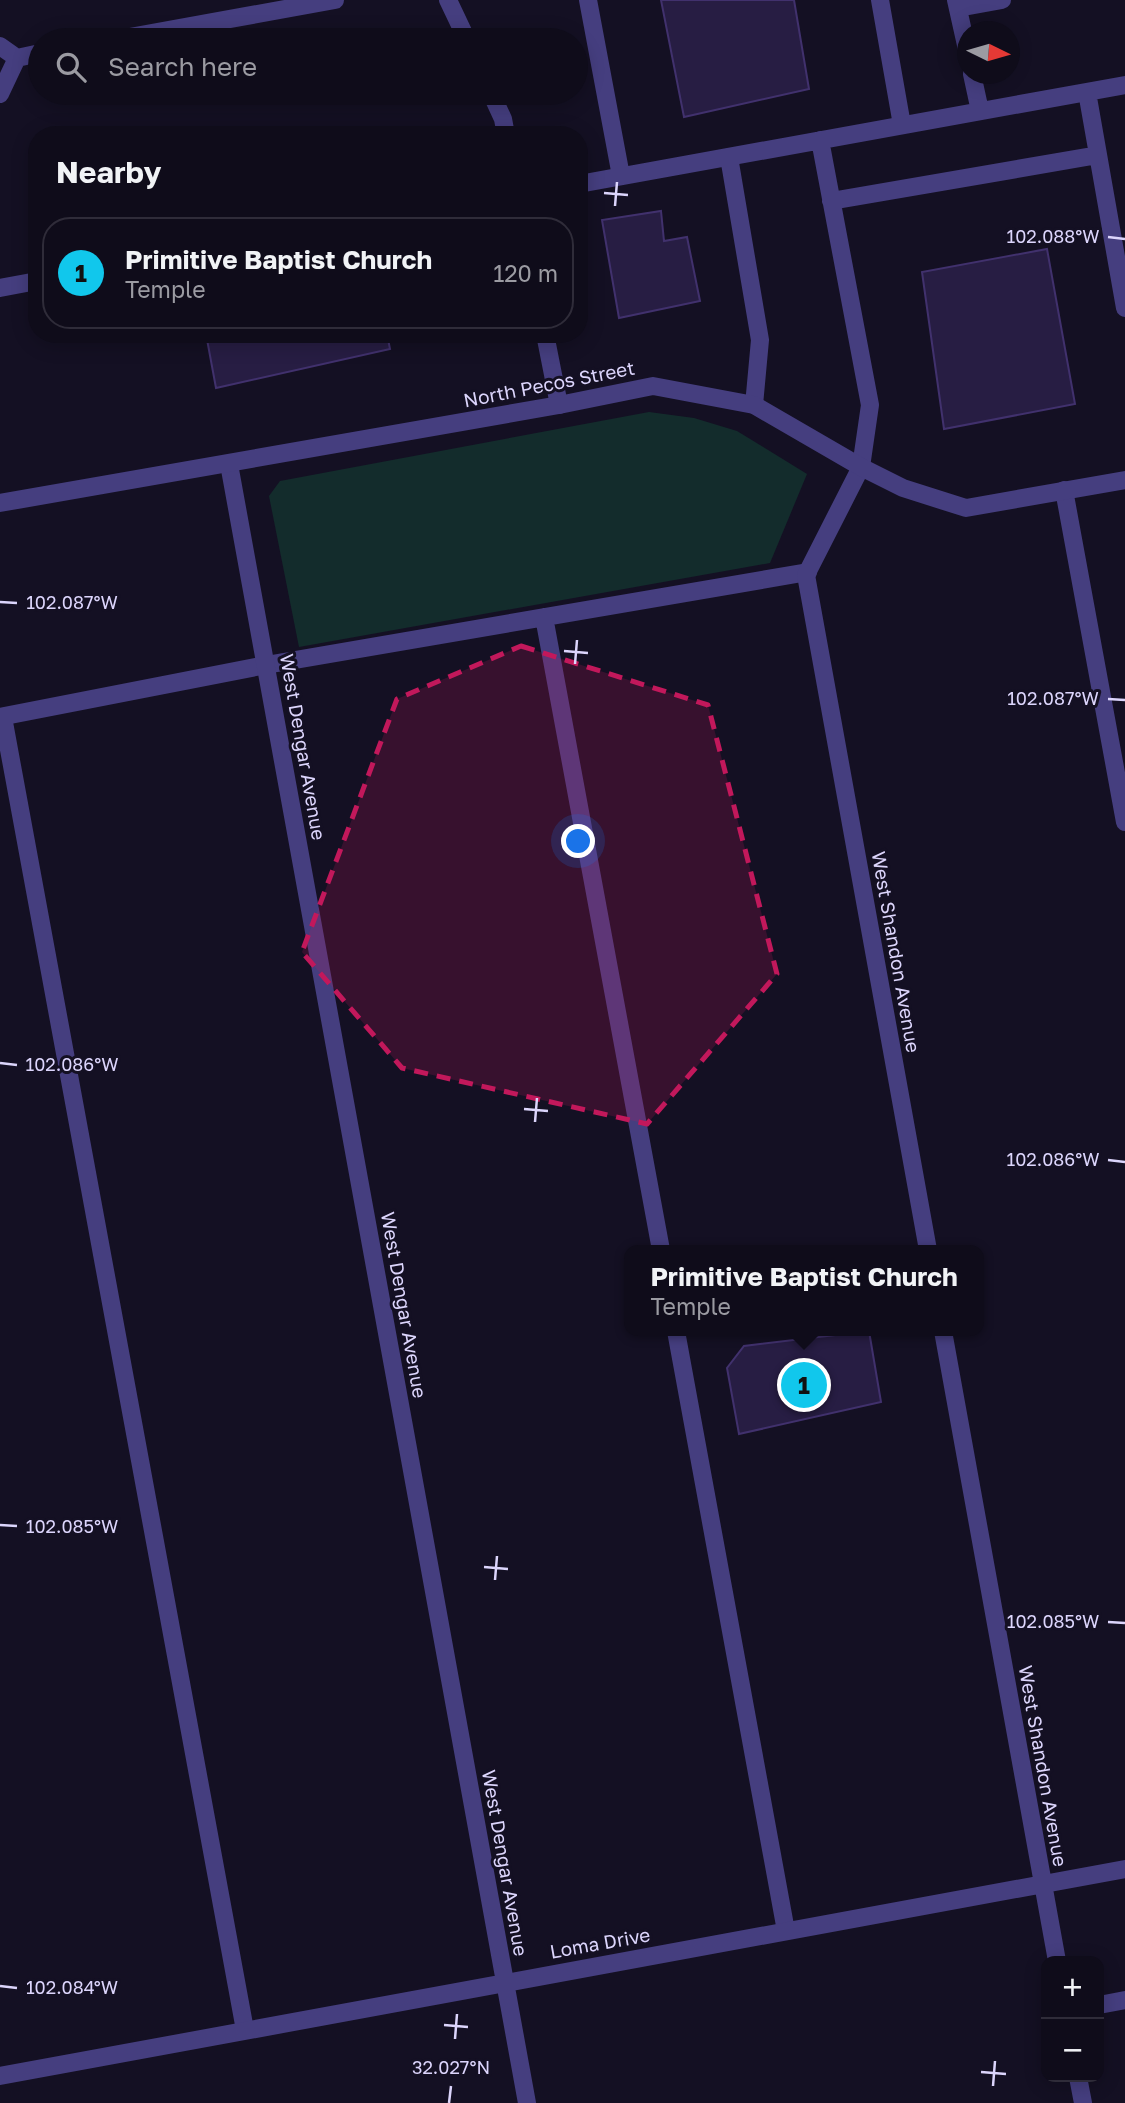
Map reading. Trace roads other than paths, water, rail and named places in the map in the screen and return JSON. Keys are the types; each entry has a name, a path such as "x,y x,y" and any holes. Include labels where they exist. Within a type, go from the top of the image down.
{"street":[{"path":"180,28 335,0"},
{"path":"448,0 461,28"},
{"path":"588,0 621,176"},
{"path":"880,0 902,125"},
{"path":"957,4 1002,0"},
{"path":"0,46 17,58 28,56"},
{"path":"0,94 17,58"},
{"path":"974,84 980,111"},
{"path":"588,182 1125,85"},
{"path":"1087,92 1121,264 1125,308"},
{"path":"497,105 504,126"},
{"path":"245,2031 2,717 266,665 808,572 861,467 870,405 820,140"},
{"path":"831,201 1098,155"},
{"path":"729,157 760,340 754,405"},
{"path":"0,288 28,283"},
{"path":"547,343 559,405"},
{"name":"North Pecos Street","path":"0,503 559,405 653,386 754,405 903,488 967,508 1125,480"},
{"name":"West Dengar Avenue","path":"229,464 527,2103"},
{"path":"1064,490 1125,821"},
{"name":"West Shandon Avenue","path":"808,572 806,575 927,1245"},
{"path":"544,617 660,1245"},
{"path":"677,1336 786,1931"},
{"name":"West Shandon Avenue","path":"944,1336 1056,1956"},
{"name":"Loma Drive","path":"0,2076 1125,1870"},
{"path":"1104,2004 1125,2000"},
{"path":"1079,2082 1083,2103"}],"place":[{"name":"Primitive Baptist Church","path":"804,1385"}]}
